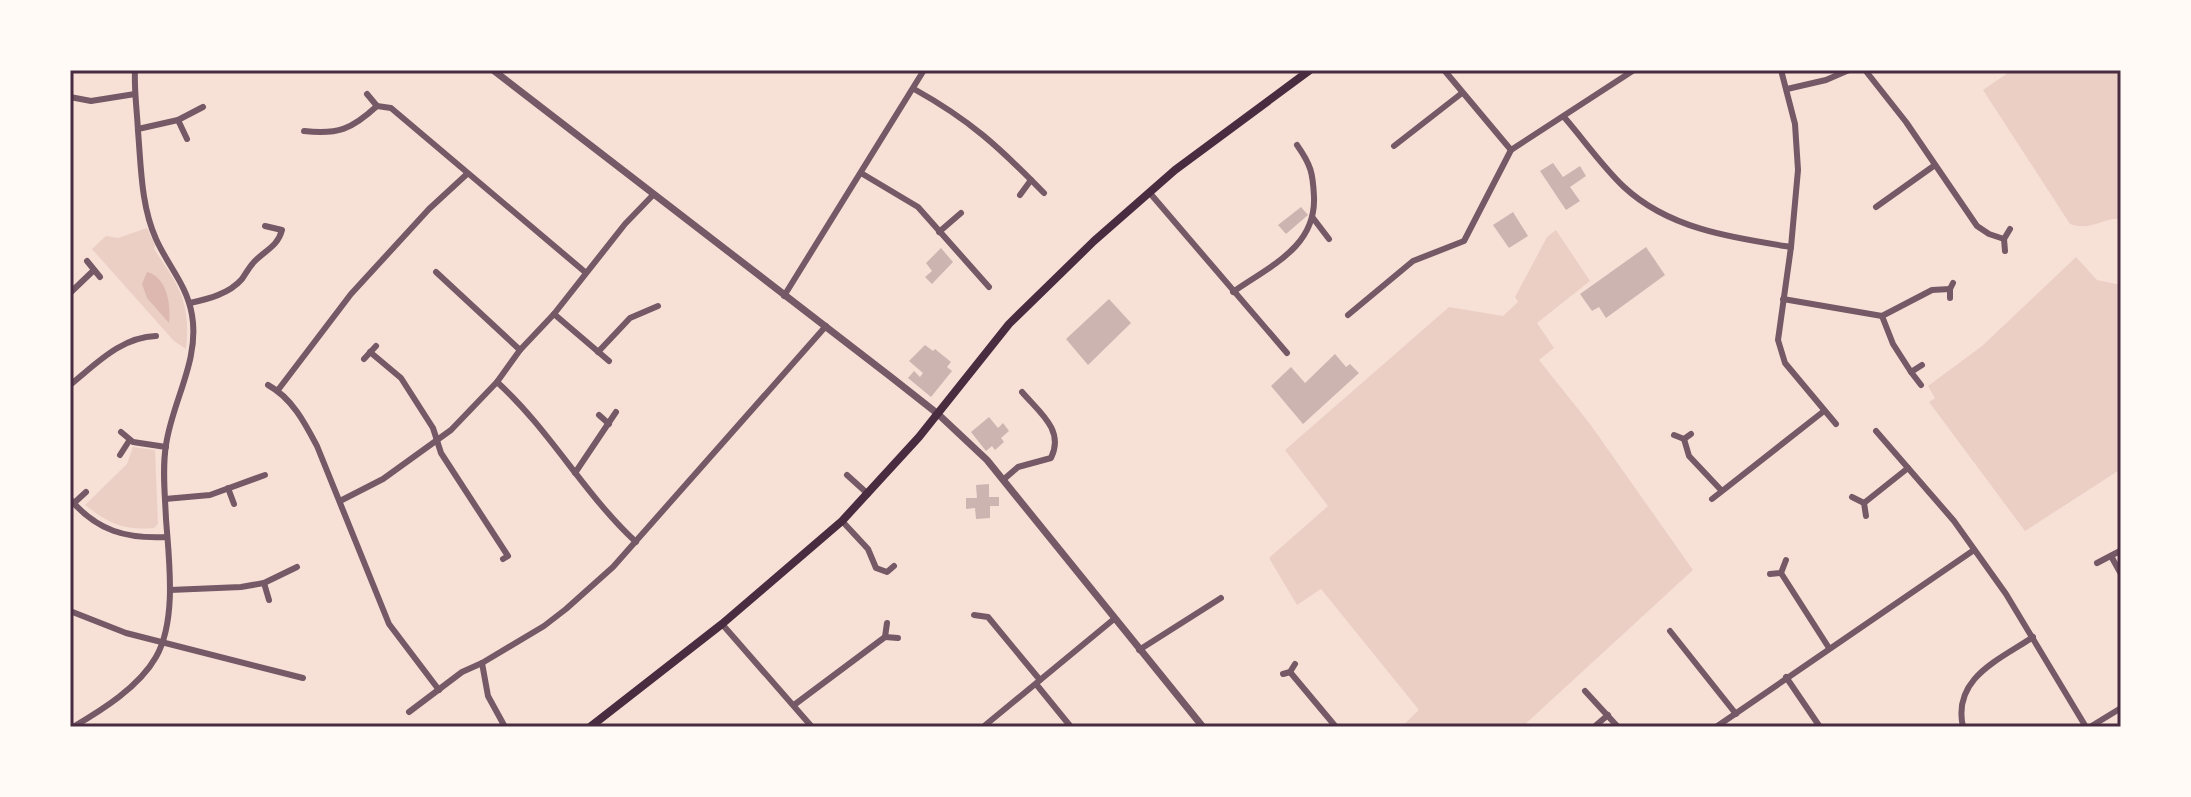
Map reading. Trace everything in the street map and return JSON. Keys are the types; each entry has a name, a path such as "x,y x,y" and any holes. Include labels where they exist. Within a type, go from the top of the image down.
{"main road":[{"path":"590,727 722,624 869,495 1009,324 1094,241 1149,192 1310,70"}],"street":[{"path":"73,727 146,672 163,641 170,590 165,499 166,447 191,356 193,318 183,283 159,245 151,225 138,129 135,70"},
{"path":"493,70 938,414 987,460 1203,727"},
{"path":"784,296 924,70"},
{"path":"1444,70 1511,150"},
{"path":"1348,315 1413,261 1464,241 1511,150 1634,70"},
{"path":"1781,70 1797,148 1797,194 1778,332 1781,356 1790,371 1836,424"},
{"path":"1787,89 1826,80 1849,70"},
{"path":"1865,70 1891,101 1983,231 2004,239"},
{"path":"914,89 971,123 1044,193"},
{"path":"1394,146 1462,93"},
{"path":"70,97 91,101 135,94"},
{"path":"367,94 377,106 391,108 585,272"},
{"path":"304,131 335,132 349,128 361,122 377,106"},
{"path":"138,129 178,120 203,107"},
{"path":"1564,117 1624,187 1659,212 1707,230 1791,247"},
{"path":"178,120 187,139"},
{"path":"1233,292 1293,250 1309,230 1313,218 1310,164 1297,145"},
{"path":"1876,207 1935,165"},
{"path":"861,173 918,207 989,287"},
{"path":"278,390 351,294 429,209 467,174"},
{"path":"1020,195 1031,180"},
{"path":"1149,192 1287,353"},
{"path":"340,501 383,479 451,430 497,382 625,224 653,195"},
{"path":"939,232 961,213"},
{"path":"1313,218 1329,239"},
{"path":"190,303 233,288 257,258 275,245 284,221"},
{"path":"265,226 282,230"},
{"path":"2005,251 2004,239 2010,229"},
{"path":"87,261 100,277"},
{"path":"70,293 94,270"},
{"path":"436,272 520,350"},
{"path":"1783,299 1882,316 1932,290 1952,286 1950,298"},
{"path":"598,352 630,318 658,306"},
{"path":"554,314 609,361"},
{"path":"1882,316 1893,344 1921,385"},
{"path":"409,712 462,672 482,663 566,609 636,542 826,326"},
{"path":"70,385 122,344 142,336 156,336"},
{"path":"364,359 376,346"},
{"path":"370,352 401,378 433,428 441,453 508,556"},
{"path":"1911,372 1922,365"},
{"path":"497,382 519,402 599,505 636,542"},
{"path":"268,385 293,405 305,424 340,501 389,624 439,690"},
{"path":"1003,480 1018,467 1051,458 1056,446 1055,433 1022,392"},
{"path":"1712,499 1824,411"},
{"path":"575,473 616,412"},
{"path":"599,415 609,424"},
{"path":"1876,431 1954,521 2033,637 2088,727 2121,708"},
{"path":"121,432 129,441 166,447"},
{"path":"1674,435 1687,437 1689,456 1721,490"},
{"path":"120,455 129,441"},
{"path":"1864,503 1908,468"},
{"path":"165,499 195,498 265,475"},
{"path":"847,475 869,495"},
{"path":"228,488 234,504"},
{"path":"86,492 72,501 96,524 121,535 145,539 167,537"},
{"path":"1852,497 1864,503"},
{"path":"1864,503 1866,516"},
{"path":"842,521 868,549 876,568 883,572 892,568 895,578"},
{"path":"1716,727 1974,550"},
{"path":"2097,563 2120,551"},
{"path":"2111,556 2121,574"},
{"path":"1781,573 1786,560"},
{"path":"170,590 233,588 264,583 297,567"},
{"path":"1781,573 1829,648"},
{"path":"1770,574 1781,573"},
{"path":"264,583 269,600"},
{"path":"1139,650 1221,598"},
{"path":"70,612 107,627 303,678"},
{"path":"974,615 988,617 1071,727"},
{"path":"983,727 1114,619"},
{"path":"885,637 887,623"},
{"path":"722,624 812,727"},
{"path":"1670,631 1736,714"},
{"path":"794,705 885,637 898,638"},
{"path":"1963,727 1961,706 1970,681 2033,637"},
{"path":"482,663 488,696 505,727"},
{"path":"1295,664 1287,673 1336,727"},
{"path":"1786,677 1820,727"},
{"path":"1585,691 1618,727"},
{"path":"1594,727 1608,715"},
{"path":"88,718 94,727"}],"shaded area":[{"path":"2012,70 2121,70 2121,219 2085,226 2070,224 1983,90"},
{"path":"147,228 154,249 185,306 186,349 174,341 92,249 106,236 118,238"},
{"path":"1556,230 1590,281 1537,323 1554,348 1539,360 1590,424 1693,570 1522,727 1401,727 1419,710 1321,589 1297,605 1269,558 1328,506 1285,450 1449,307 1503,316 1518,302 1515,297 1547,237"},
{"path":"2076,257 2097,280 2121,285 2121,469 2025,531 1929,402 1935,398 1928,386 1982,346"},
{"path":"147,272 163,285 168,300 169,323 147,298 142,284"},
{"path":"133,447 155,450 158,524 154,528 117,524 85,505 127,464"}],"building":[{"path":"1553,163 1563,177 1580,166 1586,176 1570,187 1580,201 1566,210 1540,171"},
{"path":"1301,207 1308,215 1286,234 1278,225"},
{"path":"1513,212 1528,236 1509,248 1493,225"},
{"path":"1646,247 1665,275 1606,318 1599,307 1592,311 1580,294"},
{"path":"941,248 953,262 932,284 925,277 932,271 926,263"},
{"path":"1109,299 1131,323 1088,365 1066,339"},
{"path":"925,345 951,362 947,367 952,371 931,397 908,378 914,371 920,377 923,373 909,361"},
{"path":"1335,354 1346,367 1350,364 1359,373 1303,424 1271,386 1291,367 1305,383"},
{"path":"989,417 998,428 1003,423 1009,431 1001,438 1004,442 995,450 992,446 986,451 971,432"},
{"path":"989,484 989,497 999,497 999,506 990,506 990,518 976,519 975,508 966,509 966,498 977,498 976,485"}]}
